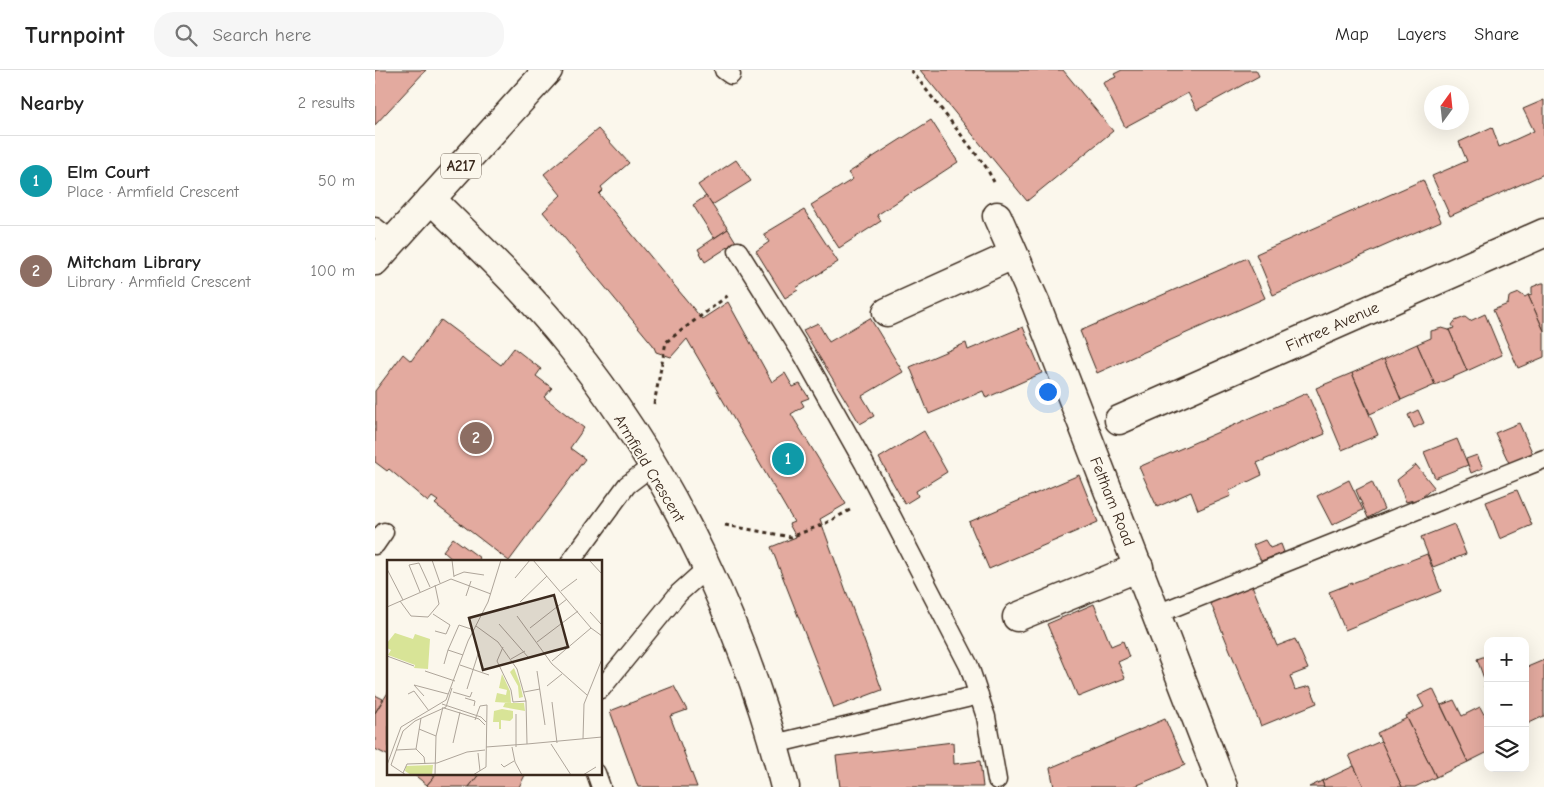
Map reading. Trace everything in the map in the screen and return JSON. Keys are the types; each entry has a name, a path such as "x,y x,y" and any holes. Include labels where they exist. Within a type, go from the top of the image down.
{"street":[{"name":"A217","path":"375,261 384,234 431,199 547,70"},
{"name":"Armfield Crescent","path":"431,199 502,270 569,345 652,466 708,567 754,684 774,744 785,787"},
{"name":"Feltham Road","path":"997,216 1036,304 1223,787"},
{"name":"Firtree Avenue","path":"1119,420 1544,233"},
{"path":"887,312 1013,255"},
{"path":"1017,617 1139,567"}],"lane":[{"path":"738,251 805,358 865,463 969,666 986,717 997,780"},
{"path":"1157,614 1544,459"},
{"path":"572,560 627,485 652,466"},
{"path":"603,687 679,593 708,567"},
{"path":"774,744 979,695"},
{"path":"596,774 601,787"}],"path":[{"path":"911,70 985,167 999,192 997,216"},
{"path":"649,411 657,394 666,342 734,292"},
{"path":"717,523 791,537 824,524 850,510"}],"building":[{"path":"375,70 426,70 375,125"},
{"path":"920,70 1063,70 1113,131 1027,201"},
{"path":"1122,70 1256,70 1259,76 1197,110 1188,93 1125,127 1103,83 1116,77 1114,74"},
{"path":"1544,100 1544,174 1450,216 1432,176 1467,161 1459,142 1492,127 1499,147 1534,131 1523,109"},
{"path":"931,120 958,162 877,215 881,221 839,248 811,205 853,179 848,173"},
{"path":"598,129 629,163 601,187 603,190 599,194 702,319 728,302 772,382 785,373 793,387 800,384 809,398 801,401 804,406 791,414 846,504 820,519 882,690 834,708 771,547 796,537 789,524 794,522 687,339 671,357 656,352 653,345 543,212 561,195 544,174"},
{"path":"736,160 751,181 712,205 698,185"},
{"path":"1423,180 1441,221 1273,295 1256,254"},
{"path":"706,196 728,229 714,238 693,205"},
{"path":"804,210 838,262 796,288 798,290 785,298 756,251 769,242 764,234"},
{"path":"728,229 736,242 705,262 698,249"},
{"path":"1247,258 1265,298 1097,373 1080,331"},
{"path":"1544,283 1544,331 1528,295 1532,294 1532,287"},
{"path":"1519,293 1525,297 1528,295 1544,331 1544,357 1518,368 1493,310 1508,304 1509,297"},
{"path":"1485,314 1502,355 1467,371 1449,330 1454,328 1452,325 1455,321 1465,317 1470,321"},
{"path":"870,318 903,372 862,396 874,416 860,424 803,330 818,323 829,342"},
{"path":"441,320 501,365 514,348 541,369 536,376 552,388 544,397 584,428 570,448 585,459 510,560 435,504 438,501 432,497 428,502 389,469 387,471 375,462 375,391 403,354 411,361"},
{"path":"1023,327 1042,373 986,398 983,391 929,414 910,367 966,343 968,350"},
{"path":"1442,328 1449,330 1467,371 1435,385 1417,344 1431,338 1431,331"},
{"path":"1417,344 1435,385 1401,400 1384,359"},
{"path":"1384,359 1401,400 1370,414 1352,373"},
{"path":"1352,373 1378,435 1342,450 1316,388"},
{"path":"1307,393 1325,434 1257,463 1262,475 1229,491 1231,496 1198,510 1191,492 1157,507 1139,467"},
{"path":"1418,410 1424,423 1414,428 1408,415"},
{"path":"1519,423 1533,454 1509,463 1495,433"},
{"path":"924,431 947,472 916,491 918,496 905,504 879,458"},
{"path":"1457,439 1468,465 1435,478 1424,452"},
{"path":"1477,455 1483,468 1471,473 1466,459"},
{"path":"1416,465 1434,487 1415,503 1413,500 1406,502 1397,480"},
{"path":"1079,475 1098,522 989,569 969,522"},
{"path":"1349,480 1363,510 1332,525 1317,496"},
{"path":"1372,482 1384,509 1368,518 1356,490"},
{"path":"1517,490 1532,525 1500,539 1486,502"},
{"path":"1454,524 1466,554 1433,567 1421,537"},
{"path":"453,538 480,558 479,560 453,560 443,551"},
{"path":"1265,540 1270,548 1281,544 1284,552 1261,561 1253,545"},
{"path":"1427,554 1441,591 1345,630 1329,592"},
{"path":"1251,583 1277,646 1295,639 1308,669 1290,676 1295,690 1310,686 1317,703 1261,726 1209,599"},
{"path":"1094,604 1111,646 1123,641 1129,657 1118,662 1125,678 1078,697 1047,624"},
{"path":"1484,656 1484,678 1477,659"},
{"path":"1544,660 1544,716 1529,723 1529,682 1529,666"},
{"path":"674,686 687,710 670,716 697,787 638,787 610,711"},
{"path":"1433,689 1468,762 1436,777 1406,716 1424,707 1418,696"},
{"path":"387,694 387,755 375,749 375,713"},
{"path":"375,695 383,699 375,713"},
{"path":"1454,700 1462,716 1480,707 1484,714 1484,754 1468,762 1441,705"},
{"path":"1407,718 1436,777 1415,787 1402,787 1377,733"},
{"path":"1165,719 1185,765 1133,787 1054,787 1050,768"},
{"path":"1381,741 1402,787 1364,787 1354,766 1349,755"},
{"path":"953,742 954,764 980,761 983,787 840,787 836,756"},
{"path":"1354,766 1364,787 1324,787 1322,781"},
{"path":"413,774 436,774 427,785"},
{"path":"436,774 479,774 469,787 429,787 427,785"},
{"path":"479,774 526,774 519,787 469,787"},
{"path":"1322,781 1324,787 1309,787"}],"place":[{"name":"Mitcham Library","path":"476,438"},
{"name":"Elm Court","path":"788,459"}]}
